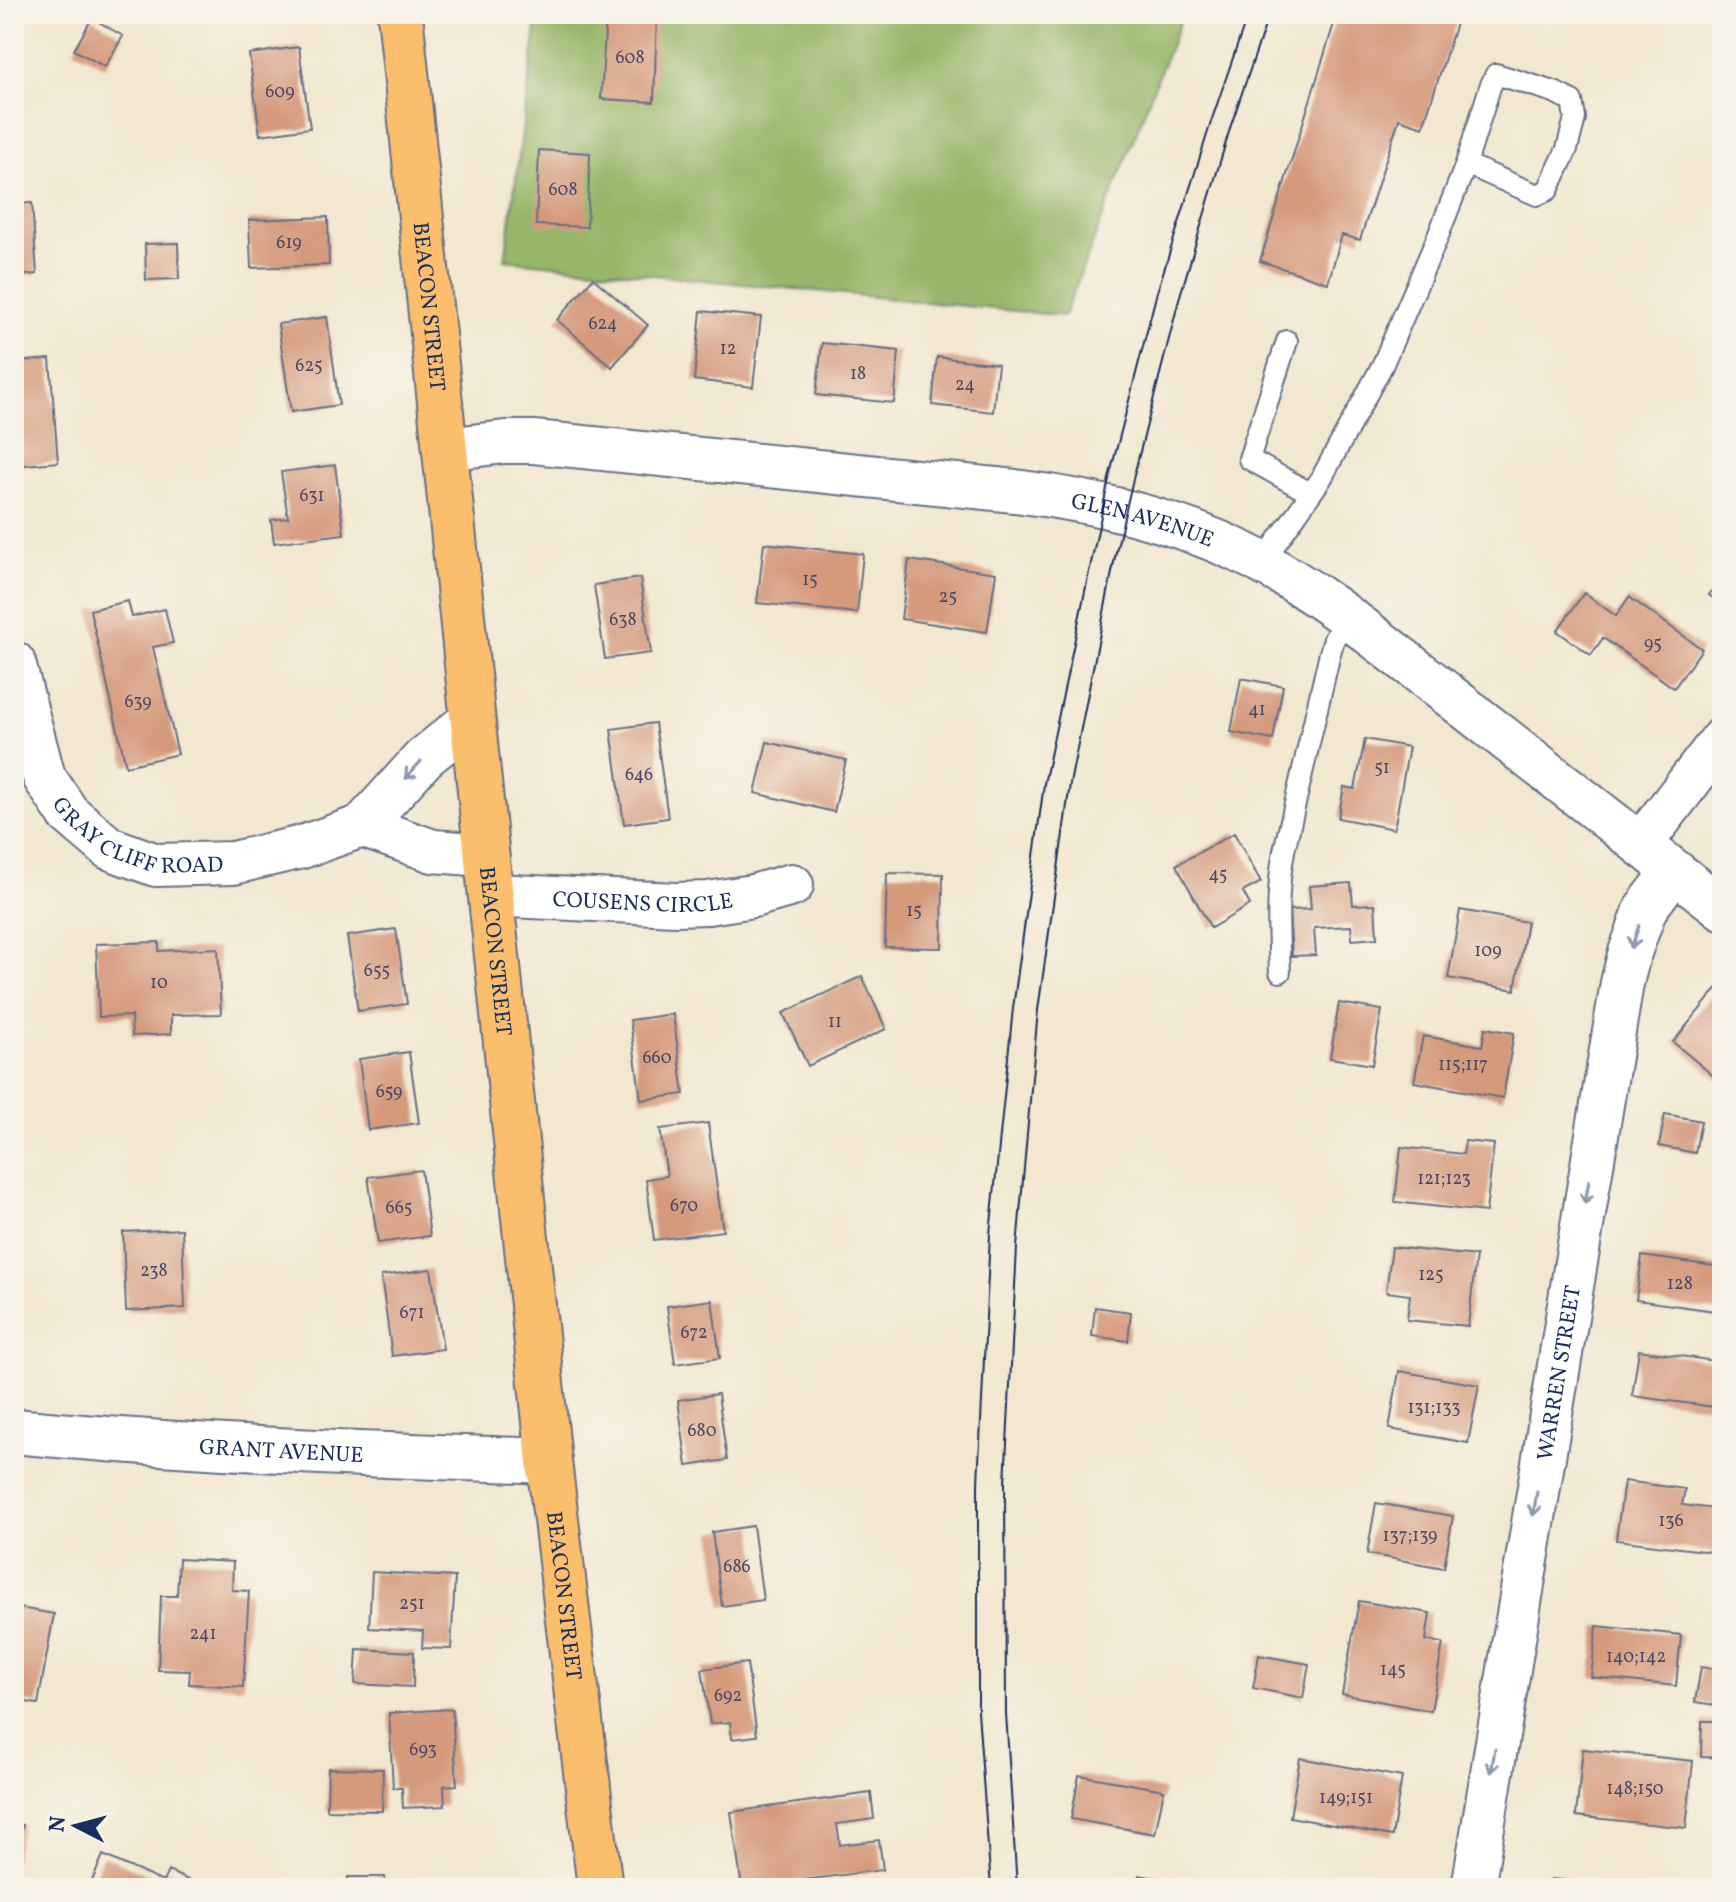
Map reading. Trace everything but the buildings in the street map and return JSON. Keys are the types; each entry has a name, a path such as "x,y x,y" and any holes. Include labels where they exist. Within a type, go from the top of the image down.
{"main road":[{"name":"BEACON STREET","path":"400,14 549,1461 600,1888"}],"street":[{"name":"GLEN AVENUE","path":"445,449 534,442 1040,494 1134,512 1209,537 1262,563 1347,618 1722,908"},
{"name":"GRAY CLIFF ROAD","path":"14,663 44,777 68,813 109,848 156,865 233,863 302,847 362,826 424,758 472,719"},
{"path":"1641,844 1722,739"},
{"path":"362,826 433,851 488,875"},
{"name":"WARREN STREET","path":"1473,1888 1622,983 1646,908 1674,871"},
{"name":"COUSENS CIRCLE","path":"488,875 676,904 753,896 792,885"},
{"name":"GRANT AVENUE","path":"14,1431 335,1454 549,1461"}],"lane":[{"path":"1262,563 1321,479 1382,366 1438,236 1496,74 1554,92 1572,101 1575,118 1567,149 1548,190 1537,195 1466,164"},
{"path":"1287,341 1249,459 1310,493"},
{"path":"1280,972 1277,916 1284,851 1330,653 1334,639 1347,618"}],"green space":[{"path":"538,14 1183,14 1064,316 505,260"}],"tram line":[{"path":"991,1888 978,1711 978,1483 990,1234 1013,1008 1044,784 1110,474 1157,292 1248,14"},
{"path":"1017,1888 1006,1713 1005,1483 1017,1247 1038,1010 1070,784 1116,552 1180,296 1231,125 1269,14"}]}
